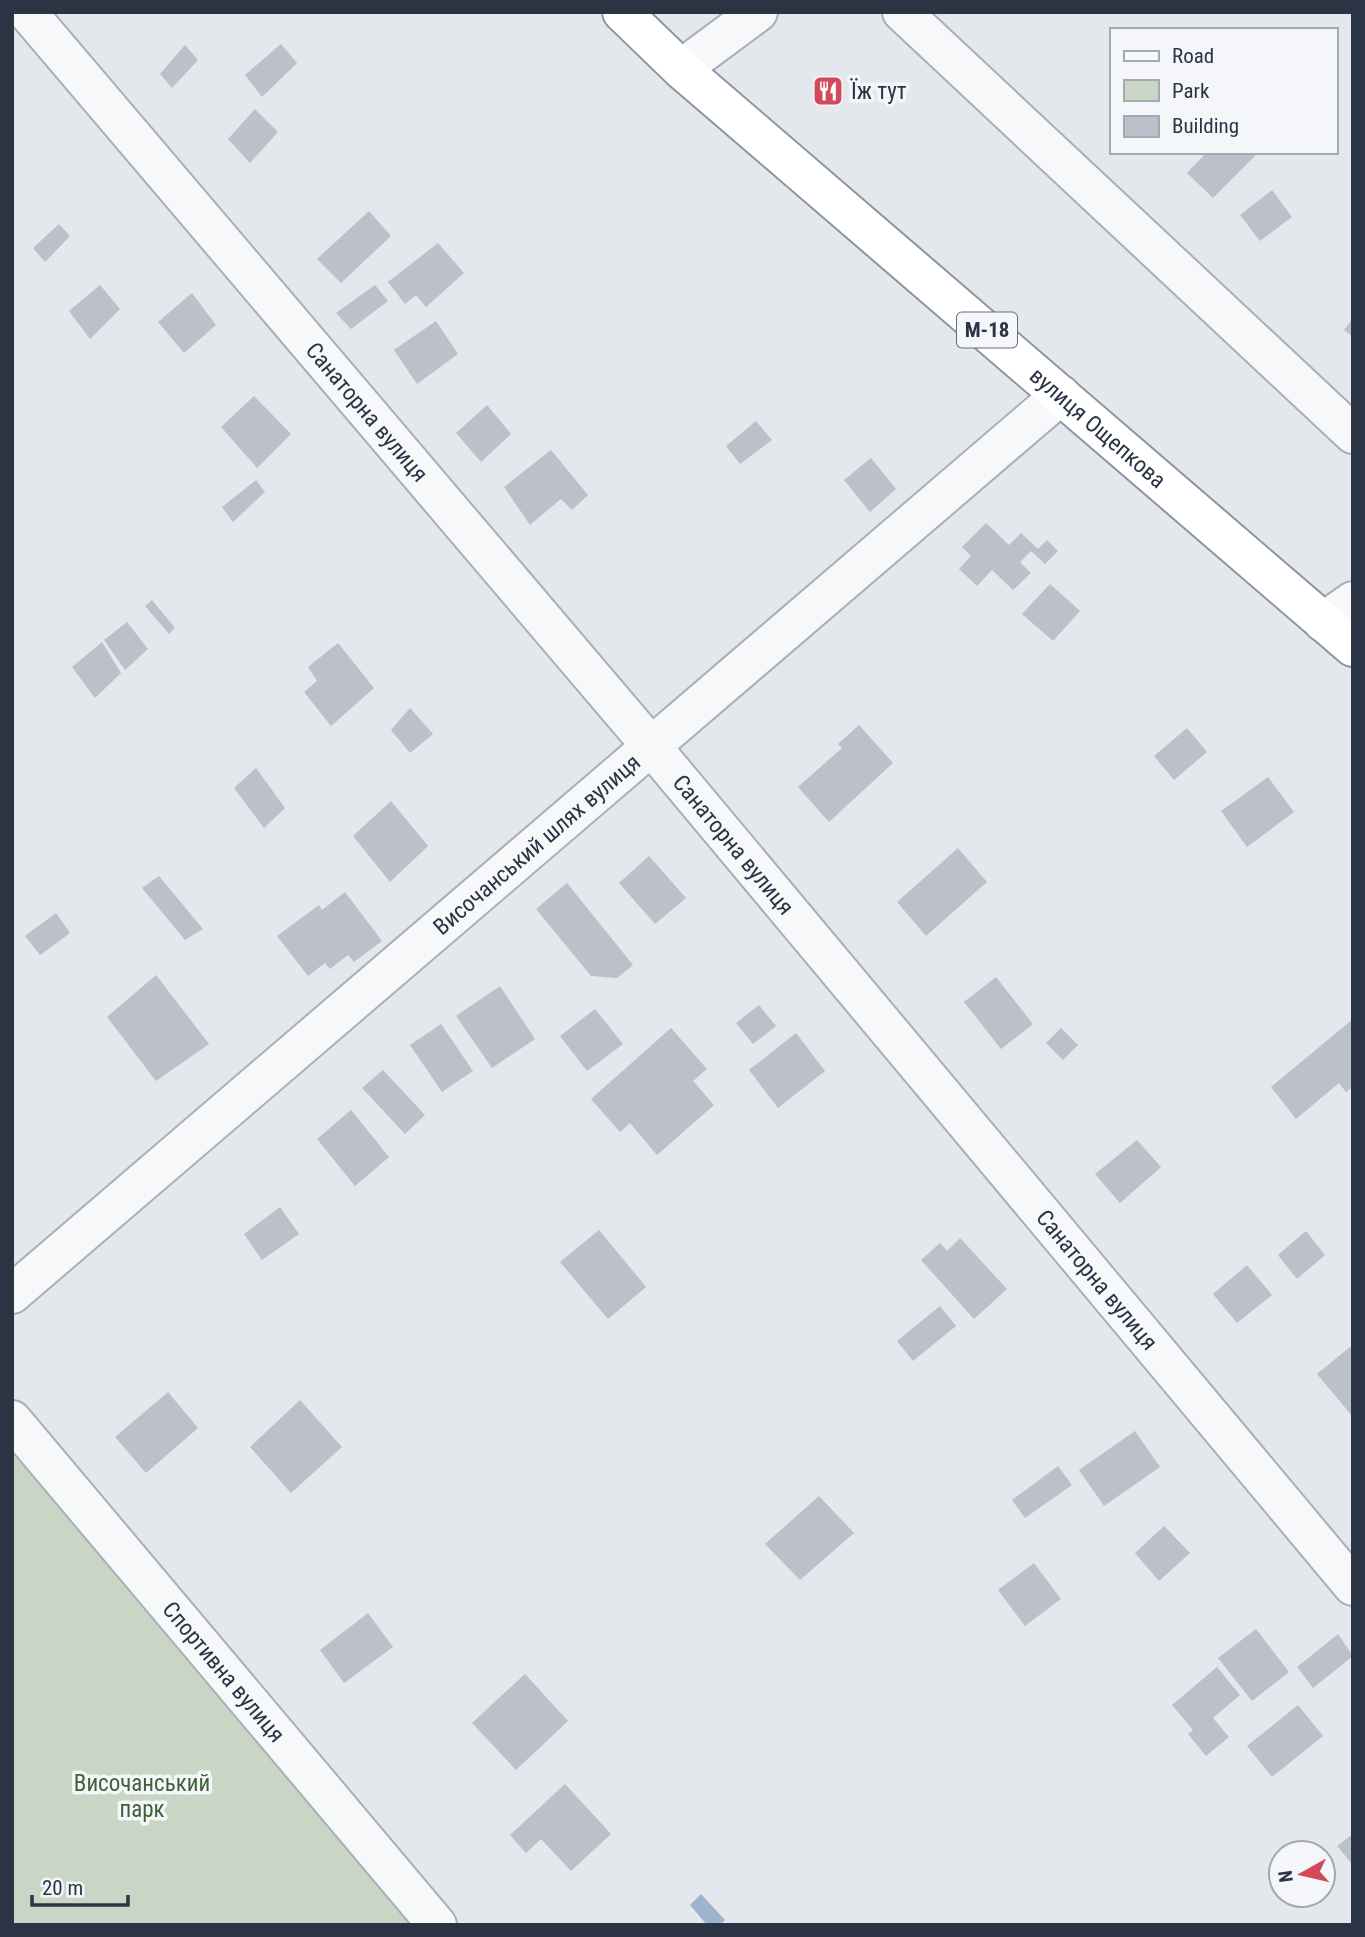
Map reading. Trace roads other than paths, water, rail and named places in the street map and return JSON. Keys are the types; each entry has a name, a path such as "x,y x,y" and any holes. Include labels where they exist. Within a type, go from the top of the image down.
{"highway":[{"name":"вулиця Ощепкова","path":"622,12 681,69 1060,395 1338,611 1353,647"}],"street":[{"name":"Санаторна вулиця","path":"27,12 651,746 1353,1586"},
{"path":"681,69 758,12"},
{"path":"902,12 1353,434"},
{"name":"Височанський шлях вулиця","path":"12,1294 1060,395"},
{"name":"Спортивна вулиця","path":"12,1420 437,1925"}],"water":[{"path":"701,1894 725,1920 720,1925 707,1925 690,1905"}],"place":[{"name":"Їж тут","path":"828,91"}],"park label":[{"name":"Височанський парк","path":"142,1796"}]}
